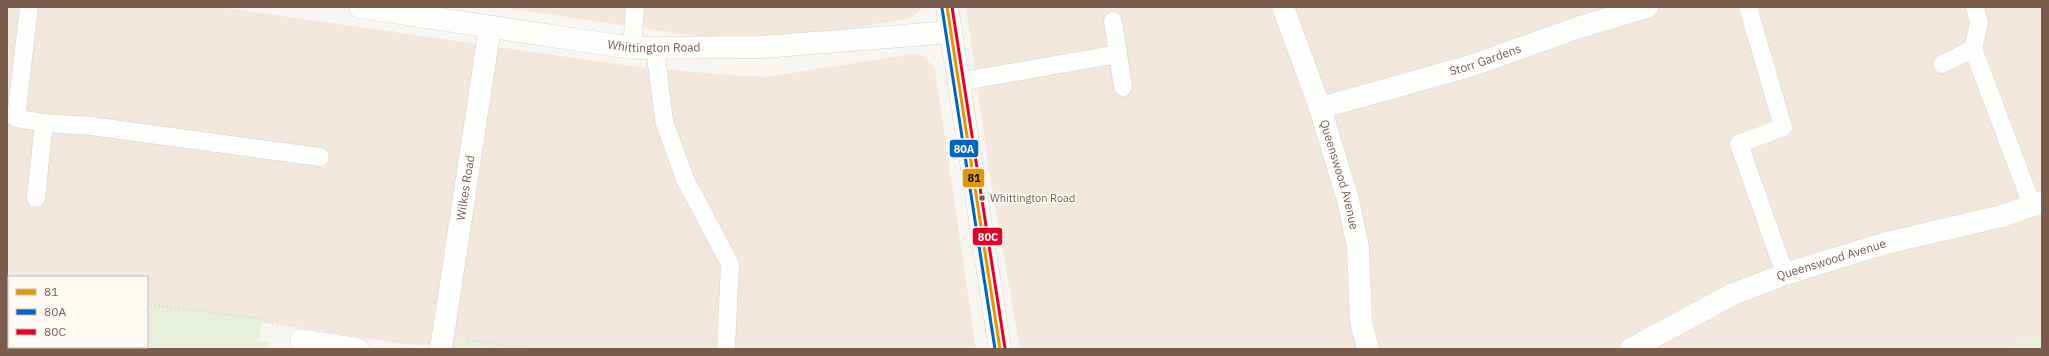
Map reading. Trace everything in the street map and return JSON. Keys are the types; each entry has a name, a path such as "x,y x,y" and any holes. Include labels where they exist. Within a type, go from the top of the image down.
{"street":[{"name":"Whittington Road","path":"360,7 632,48 763,47 951,32"},
{"path":"947,7 1000,349"},
{"name":"Queenswood Avenue","path":"1283,7 1320,108 1348,200 1358,247 1361,322 1368,349"},
{"name":"Storr Gardens","path":"1320,108 1470,66 1580,27 1648,7"},
{"name":"Wilkes Road","path":"442,344 490,27"},
{"name":"Queenswood Avenue","path":"1632,349 1733,294 1785,274 1886,243 2002,216 2037,204"},
{"path":"301,340 358,349"}],"lane":[{"path":"29,7 16,118 44,123 91,126 320,157"},
{"path":"632,48 635,7"},
{"path":"1748,7 1783,127 1739,144 1785,274"},
{"path":"1975,7 1979,23 1973,49 2037,204"},
{"path":"1113,20 1123,87"},
{"path":"655,48 664,121 685,179 730,264 726,347"},
{"path":"1942,64 1973,49"},
{"path":"958,82 1118,54"},
{"path":"36,198 44,123"}],"path":[{"path":"148,304 262,319 301,340"},
{"path":"442,344 450,338 531,349"}],"shaded area":[{"path":"7,7 219,7 630,66 727,75 766,77 913,54 923,56 935,69 976,349 488,349 467,346 403,344 148,304 148,276 8,276 8,348 104,348 7,349"},
{"path":"500,7 921,7 918,12 910,18 815,35 716,39"},
{"path":"966,7 2042,7 2042,334 2008,349 1020,349 991,182"}],"green space":[{"path":"148,304 262,319 259,341 269,342 268,349 113,349 148,348"},
{"path":"2042,334 2042,349 2008,349"},
{"path":"450,338 531,349 448,349"}],"transit line":[{"name":"81","path":"947,7 1000,349"},
{"name":"80C","path":"952,7 1005,348"},
{"name":"80A","path":"942,8 995,349"}],"place":[{"name":"Whittington Road","path":"982,198"}]}
